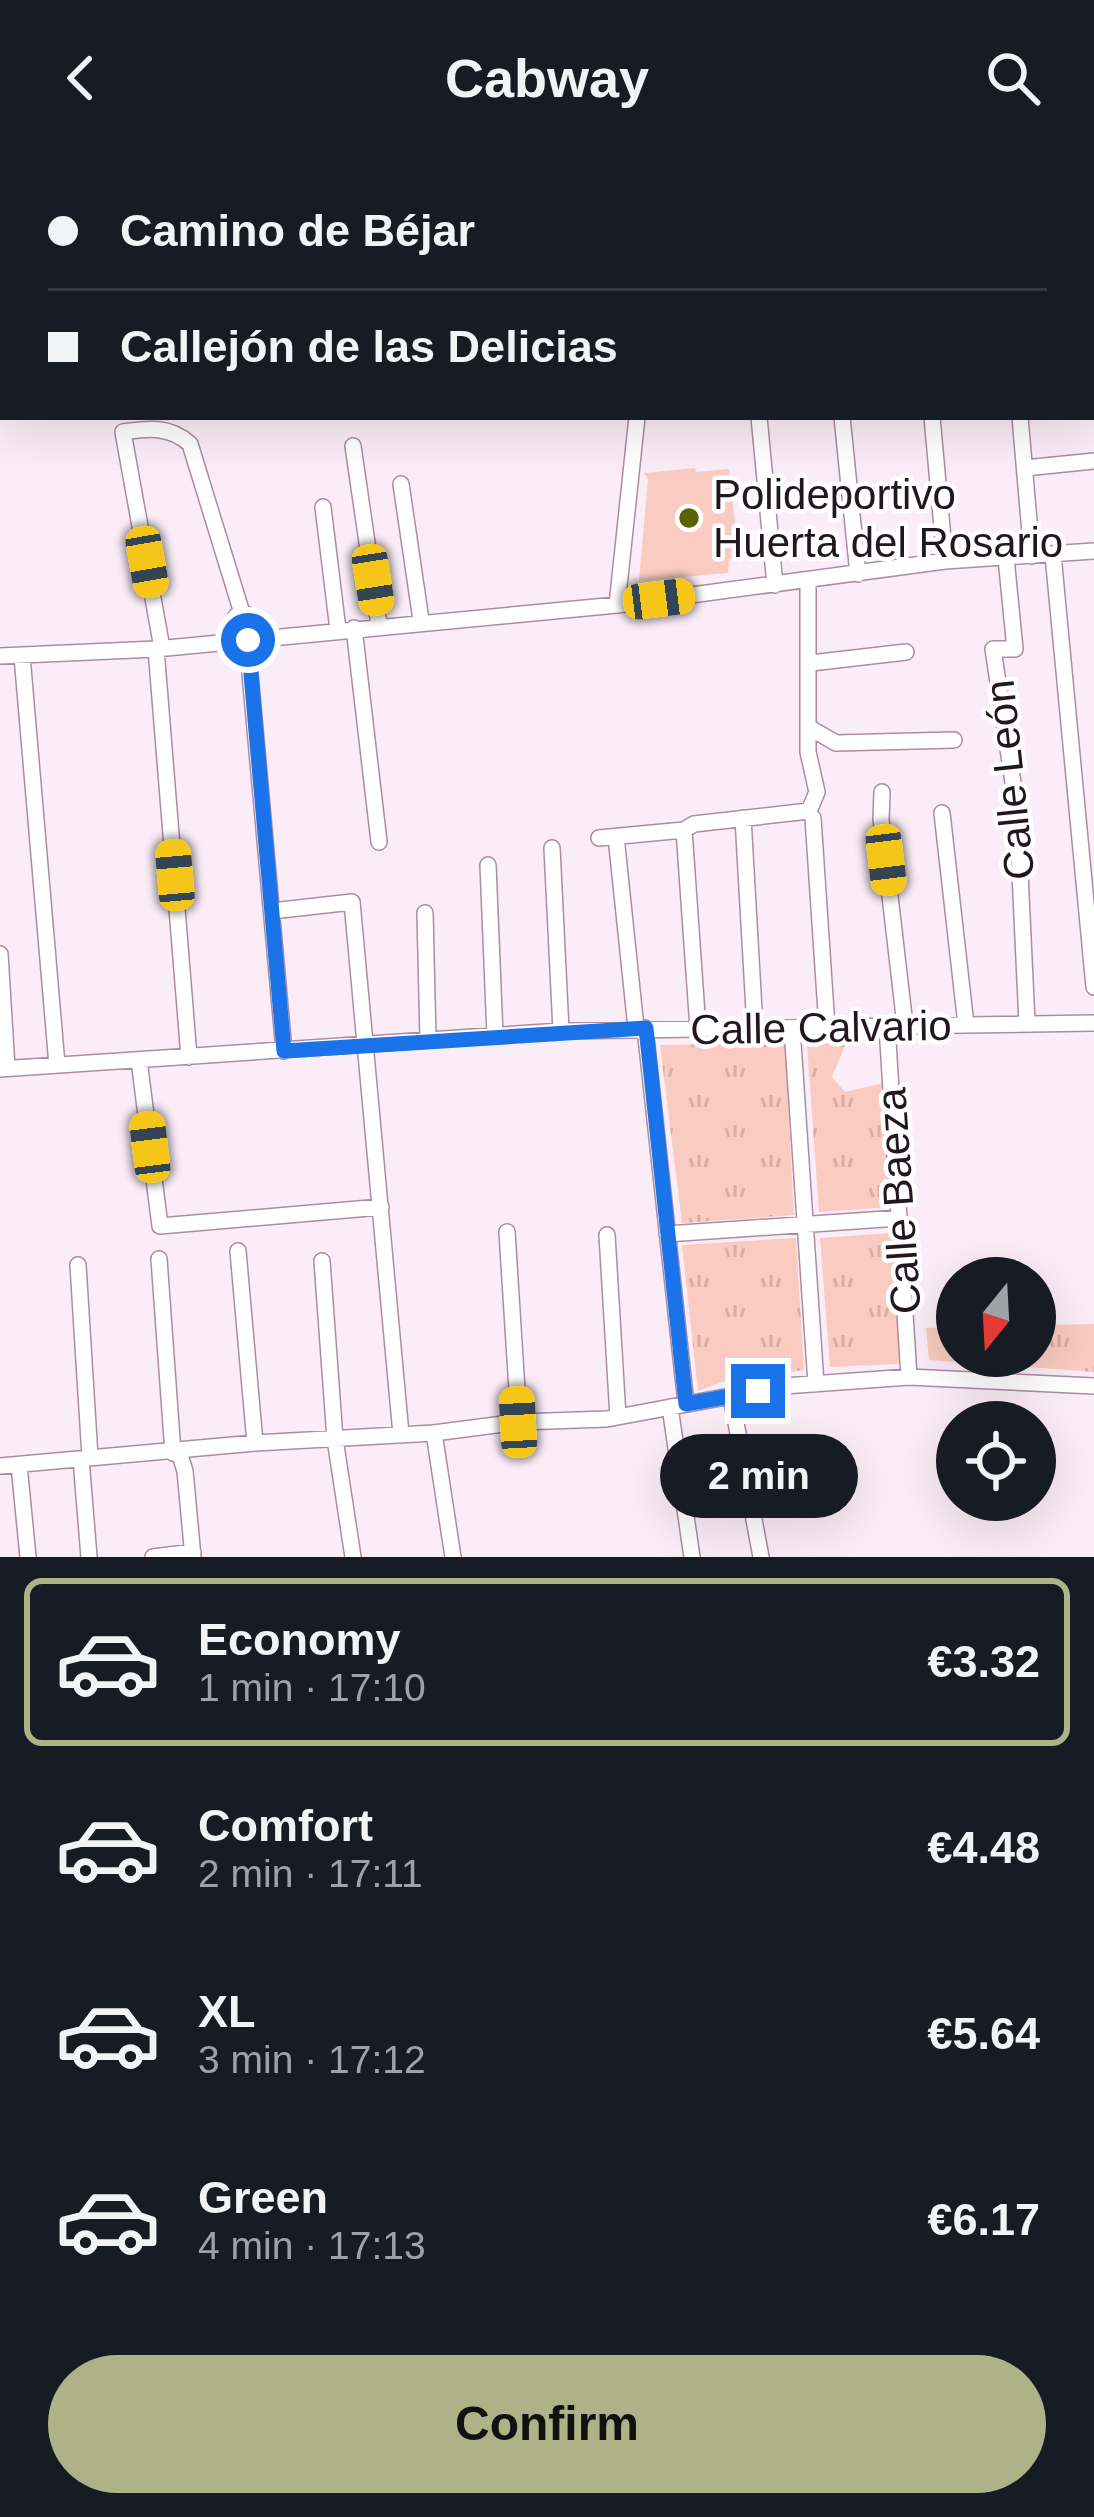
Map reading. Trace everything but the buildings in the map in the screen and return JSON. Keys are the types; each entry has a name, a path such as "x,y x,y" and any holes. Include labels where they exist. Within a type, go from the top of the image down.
{"street":[{"path":"617,604 637,420"},
{"path":"759,420 775,585"},
{"path":"842,420 858,574"},
{"path":"932,420 946,561"},
{"path":"1020,420 1032,556"},
{"path":"189,1057 159,648 124,432 171,431 190,444 242,613 268,628 272,637"},
{"path":"352,446 380,625"},
{"path":"1025,468 1094,461"},
{"path":"401,484 421,620"},
{"path":"323,506 379,842"},
{"path":"0,656 228,642 617,604 946,561 1094,551"},
{"path":"1053,555 1094,987"},
{"name":"Calle León","path":"1006,558 1015,649 993,650 1017,808 1027,1023"},
{"path":"808,580 808,752 817,793 811,815 827,1027"},
{"path":"228,642 228,633 242,613"},
{"path":"248,640 284,1051"},
{"path":"811,663 906,652"},
{"path":"22,656 57,1065"},
{"path":"810,728 836,743 954,740"},
{"name":"Calle Baeza","path":"882,792 896,1026 898,1218 909,1377"},
{"path":"942,813 966,1025"},
{"path":"599,838 684,830 694,824 743,818 811,815 833,823"},
{"path":"743,818 755,1028"},
{"path":"684,830 698,1029"},
{"path":"617,846 667,1234 692,1557"},
{"path":"552,848 561,1031"},
{"path":"488,865 495,1036"},
{"path":"272,911 352,902 401,1434"},
{"path":"425,913 428,1040"},
{"path":"0,954 4,1069"},
{"name":"Calle Calvario","path":"4,1069 561,1031 1094,1023"},
{"path":"792,1028 816,1384"},
{"path":"140,1060 160,1226 381,1207"},
{"path":"667,1234 898,1218"},
{"path":"507,1232 518,1422"},
{"path":"607,1235 618,1417"},
{"path":"238,1251 255,1443"},
{"path":"153,1557 193,1554 185,1471 176,1452 159,1259"},
{"path":"322,1262 335,1438 353,1557"},
{"path":"78,1265 89,1557"},
{"path":"0,1466 618,1417 816,1384 909,1377 1094,1386"},
{"path":"731,1396 761,1557"},
{"path":"434,1433 453,1557"},
{"path":"19,1465 28,1557"}],"green space":[{"name":"Polideportivo Huerta del Rosario","path":"695,468 696,472 729,469 739,558 729,559 728,573 639,581 648,479 644,473"},
{"path":"785,1043 794,1215 682,1223 660,1045"},
{"path":"846,1043 832,1077 845,1092 883,1083 889,1207 819,1212 807,1044"},
{"path":"891,1233 900,1364 830,1367 820,1238"},
{"path":"796,1238 804,1370 722,1382 698,1391 682,1245"},
{"path":"1094,1324 1094,1372 1056,1369 1056,1325"},
{"path":"926,1328 936,1328 936,1361 929,1360"}],"place":[{"name":"Polideportivo Huerta del Rosario","path":"689,518"}],"route":[{"path":"248,640 284,1051 646,1028 686,1404 758,1391"}]}
